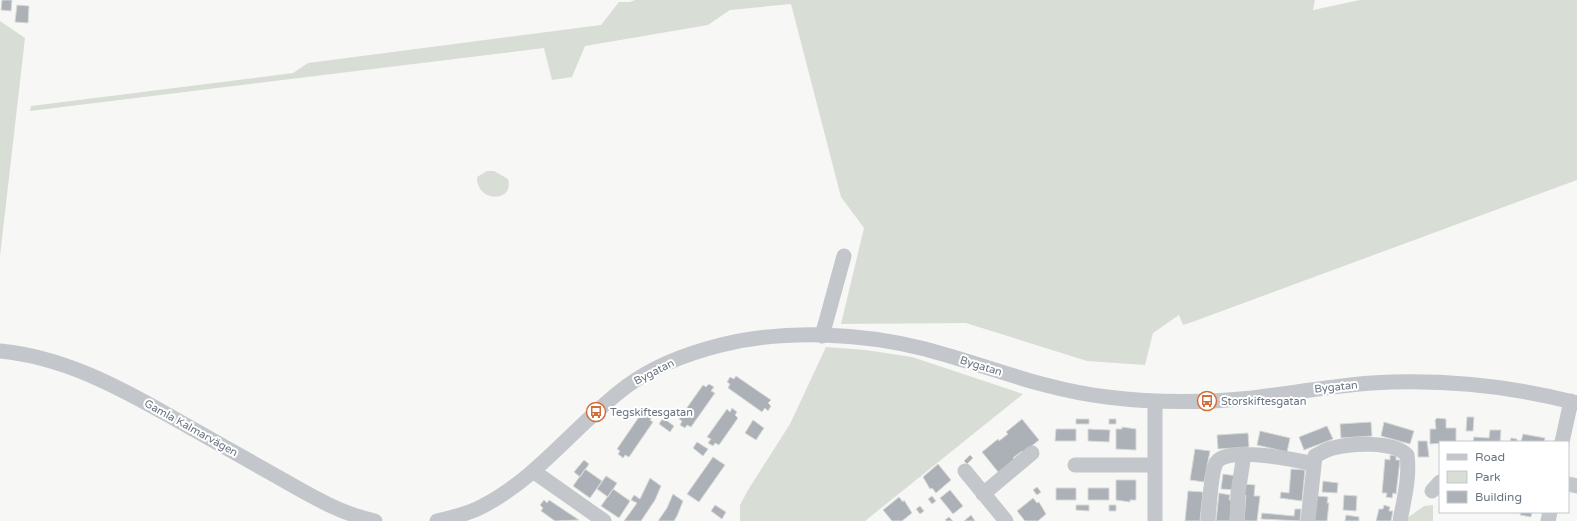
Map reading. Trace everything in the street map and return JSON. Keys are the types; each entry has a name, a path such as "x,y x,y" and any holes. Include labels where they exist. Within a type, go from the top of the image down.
{"street":[{"path":"822,336 844,256"},
{"name":"Bygatan","path":"437,521 454,517 484,506 533,471 584,422 628,385 656,368 721,345 758,338 822,336 855,337 902,344 1046,386 1088,394 1155,402 1249,398 1372,383 1414,382 1507,389 1574,402"},
{"name":"Gamla Kalmarvägen","path":"0,351 16,352 59,362 102,379 307,493 347,513 375,521"},
{"path":"1155,402 1155,521"},
{"path":"1562,441 1574,402"},
{"path":"1308,521 1315,456 1332,448 1377,444 1403,450 1408,455 1408,469 1400,521"},
{"path":"983,494 1032,453"},
{"path":"1208,521 1215,464 1222,458 1244,454 1258,454 1314,464"},
{"path":"1237,521 1238,492 1244,454"},
{"path":"1075,465 1155,465"},
{"path":"533,471 604,521"},
{"path":"965,471 1006,521"}],"green space":[{"path":"635,0 1315,0 1313,10 1360,0 1577,0 1577,180 1195,321 1183,325 1179,315 1153,333 1145,365 1087,361 966,323 841,324 864,228 841,197 791,4 730,10 708,25 585,46 572,77 552,80 544,48 30,111 31,106 293,73 308,63 601,25 619,2 630,2"},
{"path":"0,21 25,38 0,256"},
{"path":"487,171 494,171 508,179 509,187 501,196 495,197 488,195 482,192 478,186 477,177"},
{"path":"826,347 866,350 912,357 1023,394 865,521 740,521 740,505 790,424"},
{"path":"1433,505 1433,521 1403,521 1424,506"}],"building":[{"path":"2,0 12,0 11,11 1,10"},
{"path":"17,5 29,6 28,23 15,22"},
{"path":"736,376 771,400 768,403 771,406 768,411 765,408 762,412 728,388 730,384 727,382 730,377 734,379"},
{"path":"709,384 714,387 711,391 715,393 691,427 687,425 685,428 680,425 682,421 679,419 703,385 706,387"},
{"path":"732,408 737,412 735,415 738,418 719,445 715,443 713,446 708,443 711,439 707,437 727,409 730,412"},
{"path":"647,413 652,417 650,420 653,422 629,457 625,455 623,458 618,454 620,451 617,449 641,414 645,417"},
{"path":"1467,417 1474,417 1473,431 1466,431"},
{"path":"663,418 674,426 670,432 659,424"},
{"path":"1437,418 1446,419 1446,428 1456,428 1456,441 1439,441 1439,443 1430,444 1430,429 1436,429 1435,420"},
{"path":"1022,419 1039,440 1023,453 1022,451 1013,458 1015,460 999,473 982,452 998,439 999,441 1008,434 1006,432"},
{"path":"1076,419 1089,419 1089,424 1076,424"},
{"path":"1109,419 1116,419 1116,424 1109,424"},
{"path":"753,420 764,428 756,440 745,433"},
{"path":"1371,422 1372,436 1341,438 1340,424"},
{"path":"1384,422 1414,431 1410,444 1381,436"},
{"path":"1327,426 1333,439 1304,450 1299,437"},
{"path":"1122,427 1136,429 1136,450 1116,449 1116,429 1122,429"},
{"path":"1056,429 1076,429 1076,441 1055,441"},
{"path":"1088,429 1110,430 1109,442 1088,441"},
{"path":"1490,430 1501,430 1500,441 1473,441 1474,437 1489,438"},
{"path":"1260,431 1290,438 1287,452 1257,445"},
{"path":"1248,433 1249,447 1218,449 1217,435"},
{"path":"1523,434 1545,438 1544,441 1521,441"},
{"path":"1511,438 1517,439 1517,441 1510,441"},
{"path":"1418,441 1427,441 1429,457 1418,457"},
{"path":"697,442 708,449 703,456 693,448"},
{"path":"1195,449 1210,451 1204,482 1190,480"},
{"path":"970,455 973,458 967,464 964,461"},
{"path":"1390,455 1396,456 1396,460 1400,460 1396,494 1393,493 1392,498 1386,497 1387,493 1382,493 1385,459 1390,460"},
{"path":"713,457 725,465 699,502 687,494"},
{"path":"584,460 589,464 580,477 574,472"},
{"path":"938,464 951,480 936,493 932,488 930,489 923,477"},
{"path":"585,469 602,481 590,498 573,486"},
{"path":"1291,469 1305,470 1302,501 1280,498 1281,492 1289,493"},
{"path":"1223,474 1237,476 1236,490 1221,489"},
{"path":"606,476 617,483 608,497 597,489"},
{"path":"650,478 661,486 655,500 641,521 624,521 637,503 631,500 634,495 640,499"},
{"path":"1116,480 1136,480 1136,500 1130,500 1130,502 1116,500"},
{"path":"1323,481 1338,483 1337,493 1322,492"},
{"path":"1242,484 1255,485 1254,496 1260,496 1257,521 1244,521 1246,495 1241,495"},
{"path":"1037,487 1041,492 1037,495 1033,490"},
{"path":"1056,488 1076,488 1076,500 1056,500"},
{"path":"1088,488 1109,488 1109,500 1088,500"},
{"path":"613,489 630,501 619,518 601,506"},
{"path":"950,490 963,506 953,514 940,498"},
{"path":"1188,491 1203,492 1200,521 1185,521"},
{"path":"1219,493 1230,495 1229,500 1232,500 1230,521 1216,521"},
{"path":"673,494 683,501 677,516 674,521 658,521 667,508"},
{"path":"1344,495 1357,496 1356,511 1343,510"},
{"path":"932,496 936,501 932,504 928,499"},
{"path":"1317,496 1328,497 1327,503 1329,503 1327,521 1314,521"},
{"path":"899,497 903,502 904,500 912,513 902,521 892,521 883,510"},
{"path":"1033,498 1037,503 1039,502 1046,514 1038,521 1025,521 1017,511"},
{"path":"544,500 547,503 549,500 579,520 555,521 541,511 543,508 540,505"},
{"path":"715,505 726,512 722,519 711,511"},
{"path":"1076,505 1089,505 1089,511 1076,510"},
{"path":"1109,505 1116,505 1116,511 1109,511"},
{"path":"1384,505 1390,507 1389,511 1393,511 1391,521 1376,521 1379,509 1383,509"},
{"path":"920,506 924,511 920,514 916,509"},
{"path":"1295,509 1301,509 1300,521 1261,519 1262,513 1294,516"},
{"path":"1521,513 1532,513 1531,517 1520,515"},
{"path":"971,515 975,521 964,521"},
{"path":"1346,515 1359,517 1359,521 1345,521"},
{"path":"949,517 953,521 945,520"}],"place":[{"name":"Storskiftesgatan","path":"1207,401"},
{"name":"Tegskiftesgatan","path":"596,412"}]}
